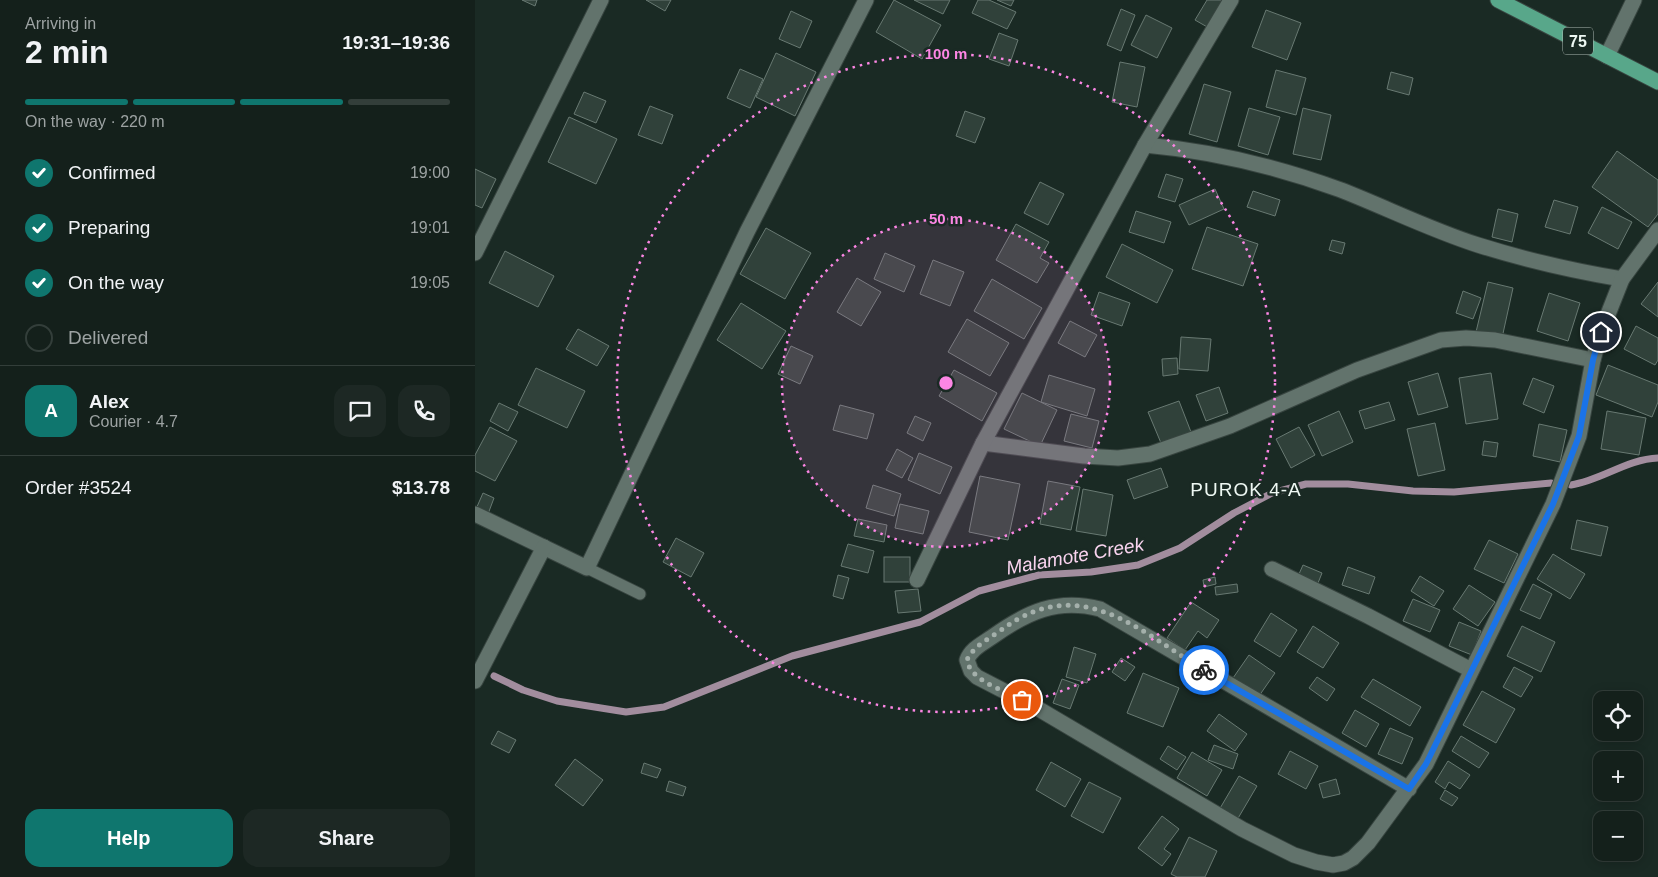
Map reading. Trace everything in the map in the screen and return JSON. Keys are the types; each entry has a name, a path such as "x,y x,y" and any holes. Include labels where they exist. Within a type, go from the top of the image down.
{"highway":[{"name":"75","path":"1498,0 1658,82"}],"street":[{"path":"475,253 601,0"},
{"path":"475,514 587,568 747,232 866,0"},
{"path":"917,580 983,443 1145,145 1231,0"},
{"path":"1607,56 1634,0"},
{"path":"1145,145 1201,152 1293,174 1341,190 1478,245 1575,271 1622,279"},
{"path":"1409,789 1100,609 1083,605 1061,605 1036,611 1018,618 995,634 973,650 967,660 971,671 977,677 1037,708 1242,829 1294,855 1316,862 1333,865 1344,863 1353,858 1368,843 1409,789 1426,764 1542,528 1579,436 1593,360 1601,332 1622,279 1658,230"},
{"path":"983,443 1084,456 1118,458 1150,454 1230,426 1357,370 1441,340 1466,338 1495,340 1593,360"},
{"path":"475,680 544,547"},
{"path":"1272,569 1471,670"}],"lane":[{"path":"587,568 640,594"}],"building":[{"path":"522,0 537,0 535,6"},
{"path":"646,0 671,0 665,11"},
{"path":"894,0 941,25 922,59 876,32"},
{"path":"914,0 950,0 943,14"},
{"path":"978,0 989,0 1016,12 1007,29 972,13"},
{"path":"997,0 1014,0 1011,6"},
{"path":"1207,0 1223,0 1209,28 1195,20"},
{"path":"1121,9 1135,15 1121,51 1107,45"},
{"path":"1266,10 1301,23 1287,60 1252,47"},
{"path":"791,11 812,21 800,48 779,39"},
{"path":"1146,15 1172,28 1157,58 1131,45"},
{"path":"999,33 1018,40 1009,66 989,59"},
{"path":"776,53 816,72 795,116 756,97"},
{"path":"1120,62 1145,67 1137,107 1112,102"},
{"path":"740,69 763,79 750,108 727,98"},
{"path":"1276,70 1306,78 1296,115 1266,107"},
{"path":"1391,72 1413,78 1409,95 1387,89"},
{"path":"1204,84 1231,92 1217,142 1189,134"},
{"path":"584,92 606,101 596,123 574,114"},
{"path":"650,106 673,115 662,144 638,135"},
{"path":"1249,108 1280,117 1268,155 1238,146"},
{"path":"1303,108 1331,115 1321,160 1293,154"},
{"path":"965,111 985,118 975,143 956,136"},
{"path":"569,117 617,139 596,184 548,162"},
{"path":"1617,151 1658,180 1658,214 1648,227 1592,187"},
{"path":"475,169 496,179 482,208 475,205"},
{"path":"1166,174 1183,179 1175,202 1158,197"},
{"path":"1040,182 1064,194 1048,225 1024,213"},
{"path":"1215,189 1224,209 1189,225 1179,205"},
{"path":"1253,191 1280,200 1275,216 1247,207"},
{"path":"1554,200 1578,207 1570,234 1545,227"},
{"path":"1602,207 1632,222 1618,249 1588,233"},
{"path":"1498,209 1518,214 1512,242 1492,237"},
{"path":"1136,211 1171,222 1164,243 1129,232"},
{"path":"1016,224 1049,242 1040,258 1049,263 1037,283 996,260"},
{"path":"1207,227 1258,244 1243,286 1192,269"},
{"path":"766,228 811,253 785,299 740,274"},
{"path":"1332,240 1345,243 1342,254 1329,250"},
{"path":"1122,244 1173,270 1157,303 1106,277"},
{"path":"505,251 554,276 538,307 489,283"},
{"path":"885,253 915,266 904,292 874,279"},
{"path":"933,260 964,272 950,306 920,294"},
{"path":"857,278 881,292 861,326 837,312"},
{"path":"992,279 1042,308 1024,339 974,311"},
{"path":"1488,282 1513,288 1502,338 1476,332"},
{"path":"1658,282 1658,317 1641,304"},
{"path":"1463,291 1481,298 1473,319 1456,313"},
{"path":"1099,292 1130,303 1122,326 1091,315"},
{"path":"1549,293 1580,303 1568,341 1537,331"},
{"path":"741,303 786,331 762,369 717,340"},
{"path":"967,319 1009,343 990,376 948,352"},
{"path":"1070,321 1097,335 1085,357 1058,343"},
{"path":"1636,326 1658,338 1658,360 1655,365 1624,349"},
{"path":"578,329 609,346 597,366 566,349"},
{"path":"1181,337 1211,339 1208,371 1179,369"},
{"path":"791,346 813,356 800,384 778,374"},
{"path":"1177,358 1178,374 1163,376 1162,359"},
{"path":"1608,365 1658,385 1658,402 1652,417 1596,395"},
{"path":"536,368 585,391 567,428 518,405"},
{"path":"954,370 997,393 982,421 939,396"},
{"path":"1438,373 1448,407 1418,415 1408,382"},
{"path":"1491,373 1498,419 1466,424 1459,378"},
{"path":"1049,375 1095,389 1087,416 1041,402"},
{"path":"1533,378 1554,386 1544,413 1523,404"},
{"path":"1219,387 1228,413 1206,421 1196,395"},
{"path":"1022,393 1057,410 1040,446 1004,429"},
{"path":"1179,401 1191,432 1161,443 1148,412"},
{"path":"1389,402 1395,420 1365,429 1359,411"},
{"path":"499,403 518,412 508,431 490,421"},
{"path":"840,405 874,414 867,439 833,430"},
{"path":"1339,411 1353,442 1322,456 1308,425"},
{"path":"1607,411 1646,418 1639,455 1601,449"},
{"path":"1071,414 1099,421 1092,448 1064,441"},
{"path":"915,416 931,423 923,441 907,433"},
{"path":"1435,423 1445,470 1418,476 1407,429"},
{"path":"1539,424 1567,430 1560,462 1533,456"},
{"path":"490,427 517,441 495,481 475,471 475,455"},
{"path":"1299,427 1315,455 1291,468 1276,439"},
{"path":"1484,441 1498,443 1496,457 1482,455"},
{"path":"897,449 913,458 902,478 886,470"},
{"path":"919,453 952,467 940,494 908,480"},
{"path":"1161,468 1168,487 1134,499 1127,480"},
{"path":"980,476 1020,484 1008,540 969,532"},
{"path":"1048,481 1080,487 1071,530 1040,524"},
{"path":"873,485 901,494 894,516 866,508"},
{"path":"1083,489 1113,495 1106,536 1076,531"},
{"path":"483,493 494,498 488,514 476,509"},
{"path":"900,504 929,511 923,534 895,528"},
{"path":"858,519 887,525 884,542 854,536"},
{"path":"1577,520 1608,527 1601,556 1571,549"},
{"path":"676,538 704,553 691,577 663,562"},
{"path":"1489,540 1518,554 1504,583 1474,569"},
{"path":"848,544 874,551 868,573 841,566"},
{"path":"1553,554 1585,574 1570,599 1537,579"},
{"path":"884,557 910,557 910,582 884,582"},
{"path":"1303,565 1322,573 1318,583 1299,574"},
{"path":"1348,567 1375,577 1369,594 1342,585"},
{"path":"838,575 849,578 843,599 833,596"},
{"path":"1420,576 1444,591 1434,606 1411,591"},
{"path":"1215,577 1216,584 1204,587 1203,580"},
{"path":"1237,584 1238,592 1216,595 1215,587"},
{"path":"1533,584 1552,594 1540,619 1520,610"},
{"path":"1469,585 1495,602 1478,626 1453,609"},
{"path":"918,589 921,611 898,613 895,591"},
{"path":"1413,599 1440,610 1430,632 1403,621"},
{"path":"1191,602 1219,620 1207,638 1198,631 1185,650 1167,638"},
{"path":"1271,613 1297,630 1280,657 1254,641"},
{"path":"1459,622 1481,631 1472,655 1449,646"},
{"path":"1313,626 1339,643 1323,668 1297,652"},
{"path":"1522,626 1555,642 1541,672 1507,656"},
{"path":"1074,647 1096,654 1087,683 1066,677"},
{"path":"1249,655 1275,673 1259,696 1233,678"},
{"path":"1121,658 1135,667 1125,681 1112,672"},
{"path":"1514,667 1533,677 1521,697 1503,687"},
{"path":"1143,673 1179,688 1163,727 1127,713"},
{"path":"1317,677 1335,689 1327,701 1309,688"},
{"path":"1062,679 1079,685 1070,709 1053,703"},
{"path":"1373,679 1421,707 1410,726 1361,697"},
{"path":"1482,691 1515,709 1496,743 1463,725"},
{"path":"1355,710 1379,724 1366,747 1342,733"},
{"path":"1219,714 1247,734 1235,751 1207,731"},
{"path":"1390,728 1413,738 1402,764 1378,754"},
{"path":"498,731 516,740 509,753 491,744"},
{"path":"1461,736 1489,753 1479,768 1452,751"},
{"path":"1214,745 1238,754 1233,769 1208,760"},
{"path":"1168,746 1186,757 1177,770 1160,759"},
{"path":"1290,751 1318,766 1306,789 1278,774"},
{"path":"1192,752 1222,770 1207,796 1177,778"},
{"path":"575,759 603,780 583,806 555,785"},
{"path":"1448,761 1470,775 1460,789 1449,782 1445,789 1435,782"},
{"path":"1051,762 1081,779 1065,807 1036,790"},
{"path":"644,763 661,769 657,778 641,773"},
{"path":"1239,776 1257,786 1237,820 1219,810"},
{"path":"1336,779 1340,794 1323,798 1319,784"},
{"path":"669,781 686,787 683,796 666,791"},
{"path":"1089,782 1121,798 1103,833 1071,816"},
{"path":"1445,790 1458,798 1452,806 1440,799"},
{"path":"1162,816 1179,829 1164,849 1171,854 1162,866 1138,848"},
{"path":"1189,837 1217,851 1205,877 1177,877 1171,874"}],"waterway":[{"name":"Malamote Creek","path":"1571,485 1593,479 1636,462 1658,458"},
{"name":"Malamote Creek","path":"494,676 523,690 557,701 626,712 664,707 792,656 920,622 979,591 1039,575 1091,572 1138,565 1180,548 1234,513 1272,493 1306,484 1348,484 1413,491 1454,492 1551,483"}],"way so far":[{"path":"1022,700 977,677 967,665 967,660 973,650 1018,618 1061,605 1083,605 1100,609 1116,616 1204,670"}],"district":[{"name":"PUROK 4-A","path":"1246,489"}],"route":[{"path":"1204,670 1409,789 1426,764 1553,504 1579,436 1593,360 1601,332"}]}
